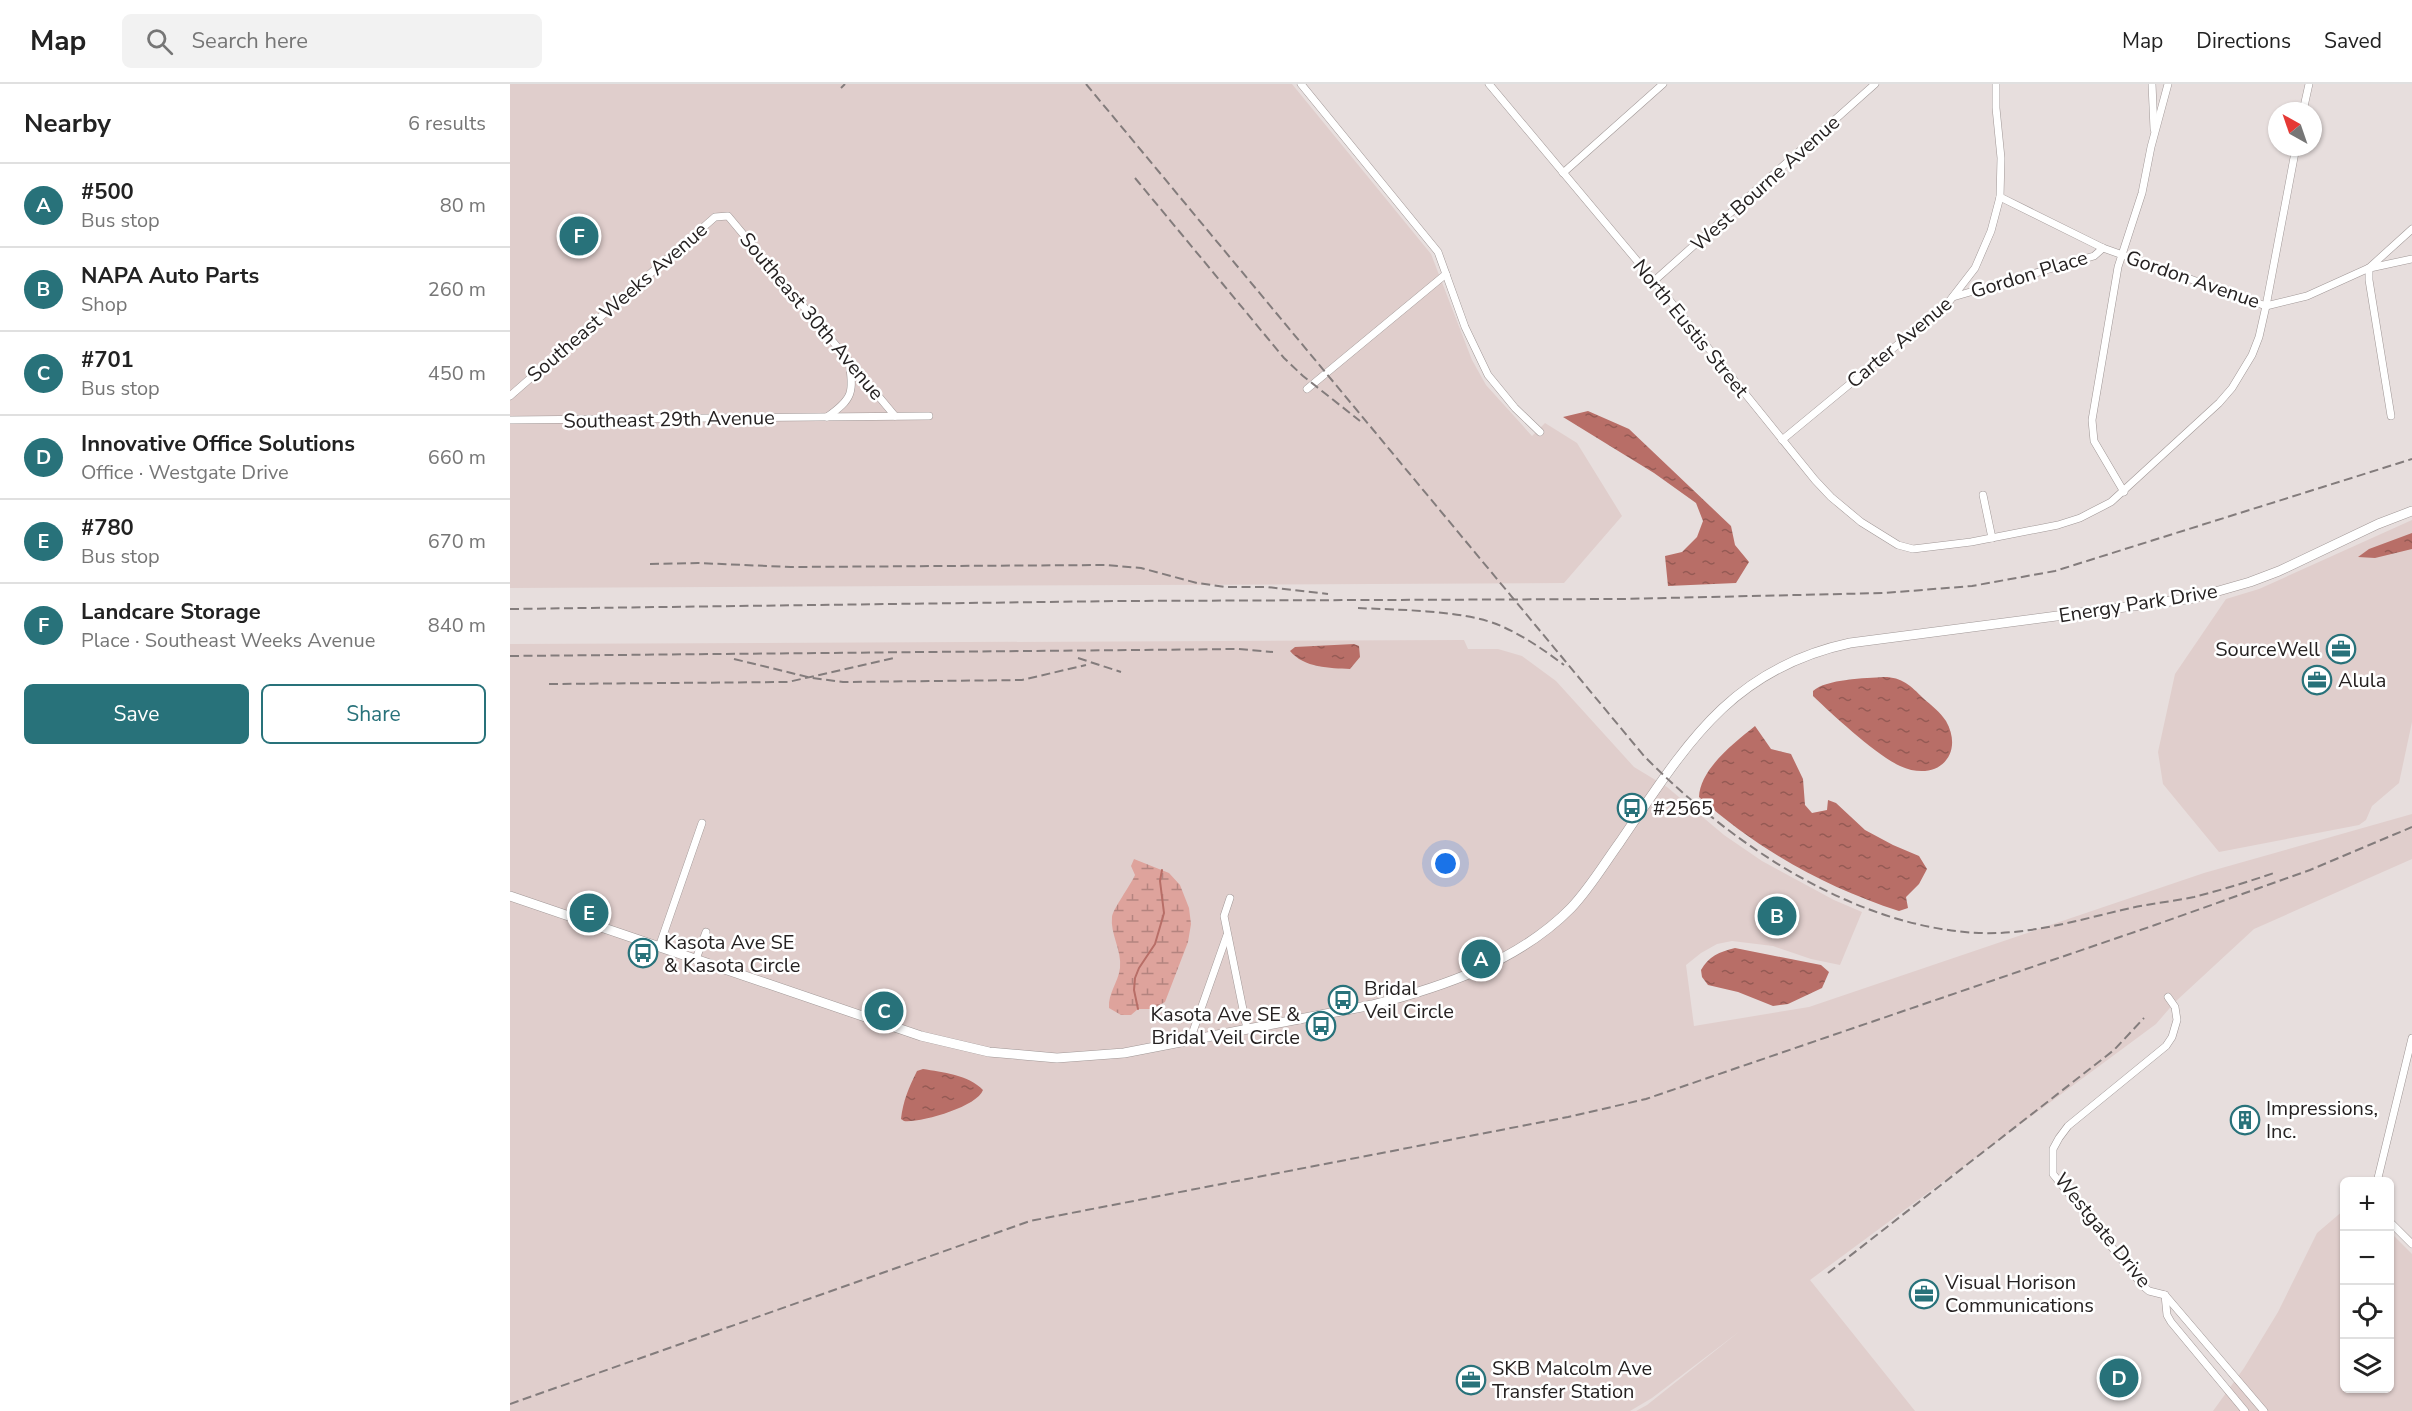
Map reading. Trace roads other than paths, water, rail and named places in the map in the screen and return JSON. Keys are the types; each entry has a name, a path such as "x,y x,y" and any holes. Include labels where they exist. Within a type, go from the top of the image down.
{"street":[{"path":"1301,84 1438,252 1465,327 1488,375 1515,408 1540,432"},
{"name":"North Eustis Street","path":"1489,84 1654,281 1815,480 1845,510 1880,536 1913,549 1992,538"},
{"path":"1563,173 1663,84"},
{"name":"West Bourne Avenue","path":"1654,281 1875,84"},
{"name":"Carter Avenue","path":"1782,440 1953,297 1975,268 1983,251 2000,197 2001,158 1996,84"},
{"path":"2152,84 2154,135"},
{"path":"2124,492 2097,448 2092,432 2112,299 2122,255 2142,193 2168,84"},
{"path":"2305,102 2308,84"},
{"path":"1983,495 1992,538 2058,525 2080,518 2111,502 2124,492 2219,403 2232,388 2252,355 2259,337 2294,156"},
{"name":"Gordon Avenue","path":"2000,197 2103,248 2266,306 2307,296 2369,268 2412,229"},
{"name":"Southeast 30th Avenue","path":"728,216 895,417"},
{"name":"Southeast Weeks Avenue","path":"510,396 715,217 728,216"},
{"name":"Gordon Place","path":"1953,297 2094,256 2103,248"},
{"path":"2391,416 2369,268 2412,259"},
{"path":"1307,389 1446,274"},
{"path":"827,417 844,405 853,386 849,361"},
{"name":"Southeast 29th Avenue","path":"510,420 929,416"},
{"name":"Energy Park Drive","path":"510,896 921,1036 989,1052 1058,1058 1124,1053 1372,1005 1413,995 1474,971 1525,944 1549,927 1572,907 1696,733 1728,702 1782,666 1824,649 1921,632 2123,609 2194,598 2241,585 2279,571 2378,524 2412,511"},
{"path":"659,947 702,822"},
{"path":"1230,898 1224,916 1247,1029"},
{"path":"696,959 706,932"},
{"path":"1190,1040 1227,934"},
{"name":"Westgate Drive","path":"2168,997 2175,1007 2177,1020 2172,1037 2166,1046 2068,1126 2058,1138 2053,1149 2054,1174 2060,1185 2143,1286 2150,1291 2165,1295 2264,1411"},
{"path":"2378,1177 2412,1038"},
{"path":"2394,1226 2412,1244"},
{"name":"Westgate Drive","path":"2165,1295 2167,1315 2171,1322 2245,1411"}],"water":[{"path":"1588,411 1629,429 1731,526 1735,545 1749,562 1736,583 1668,586 1665,556 1682,552 1697,537 1703,521 1696,503 1654,473 1563,417"},
{"path":"2412,533 2412,549 2375,558 2358,557 2369,549"},
{"path":"1354,644 1359,646 1360,657 1350,669 1310,664 1302,661 1290,651 1295,647"},
{"path":"1884,677 1901,680 1910,686 1946,721 1951,733 1952,745 1950,755 1944,763 1925,771 1900,766 1855,734 1813,696 1813,691 1827,684"},
{"path":"1755,726 1771,749 1791,754 1803,779 1805,805 1812,813 1827,810 1828,800 1836,803 1865,830 1919,856 1927,869 1919,884 1906,897 1908,908 1899,911 1818,878 1768,850 1699,797 1705,776 1712,767 1728,749"},
{"path":"1735,948 1821,965 1829,972 1822,988 1788,1004 1773,1006 1738,992 1708,985 1702,977 1701,970 1711,958"},
{"path":"923,1069 963,1078 983,1090 979,1096 960,1108 934,1117 904,1121 901,1119 907,1094 917,1071"}],"waterway":[{"path":"1138,1009 1134,990 1135,978 1155,944 1164,913 1160,881 1162,870"}],"railway":[{"path":"841,88 845,84"},
{"path":"1086,84 1644,756 1715,820 1754,849 1796,875 1840,897 1885,915 1932,927 1979,933 2015,932 2051,926 2194,897 2277,872"},
{"path":"1135,178 1284,358 1360,421"},
{"path":"510,609 1120,601 1621,599 1884,593 1972,586 2055,571 2412,459"},
{"path":"650,564 698,563 791,567 1106,565 1141,568 1197,583 1226,587 1267,587 1328,594"},
{"path":"1358,608 1431,612 1486,621 1518,634 1564,665"},
{"path":"510,656 1238,649 1273,652"},
{"path":"549,684 788,682 894,658"},
{"path":"1078,658 1121,672"},
{"path":"734,659 812,678 843,682 1022,680 1086,665"},
{"path":"510,1404 1030,1221 1568,1117 1646,1099 2310,870 2412,827"},
{"path":"1828,1273 2114,1050 2144,1018"}],"place":[{"name":"Landcare Storage","path":"579,236"},
{"name":"SourceWell","path":"2341,649"},
{"name":"Alula","path":"2317,680"},
{"name":"#2565","path":"1632,808"},
{"name":"#780","path":"589,913"},
{"name":"NAPA Auto Parts","path":"1777,916"},
{"name":"Kasota Ave SE & Kasota Circle","path":"643,953"},
{"name":"#500","path":"1481,959"},
{"name":"Bridal Veil Circle","path":"1343,1000"},
{"name":"#701","path":"884,1011"},
{"name":"Kasota Ave SE & Bridal Veil Circle","path":"1321,1026"},
{"name":"Impressions, Inc.","path":"2245,1120"},
{"name":"Visual Horison Communications","path":"1924,1294"},
{"name":"Innovative Office Solutions","path":"2119,1378"},
{"name":"SKB Malcolm Ave Transfer Station","path":"1471,1380"}]}
